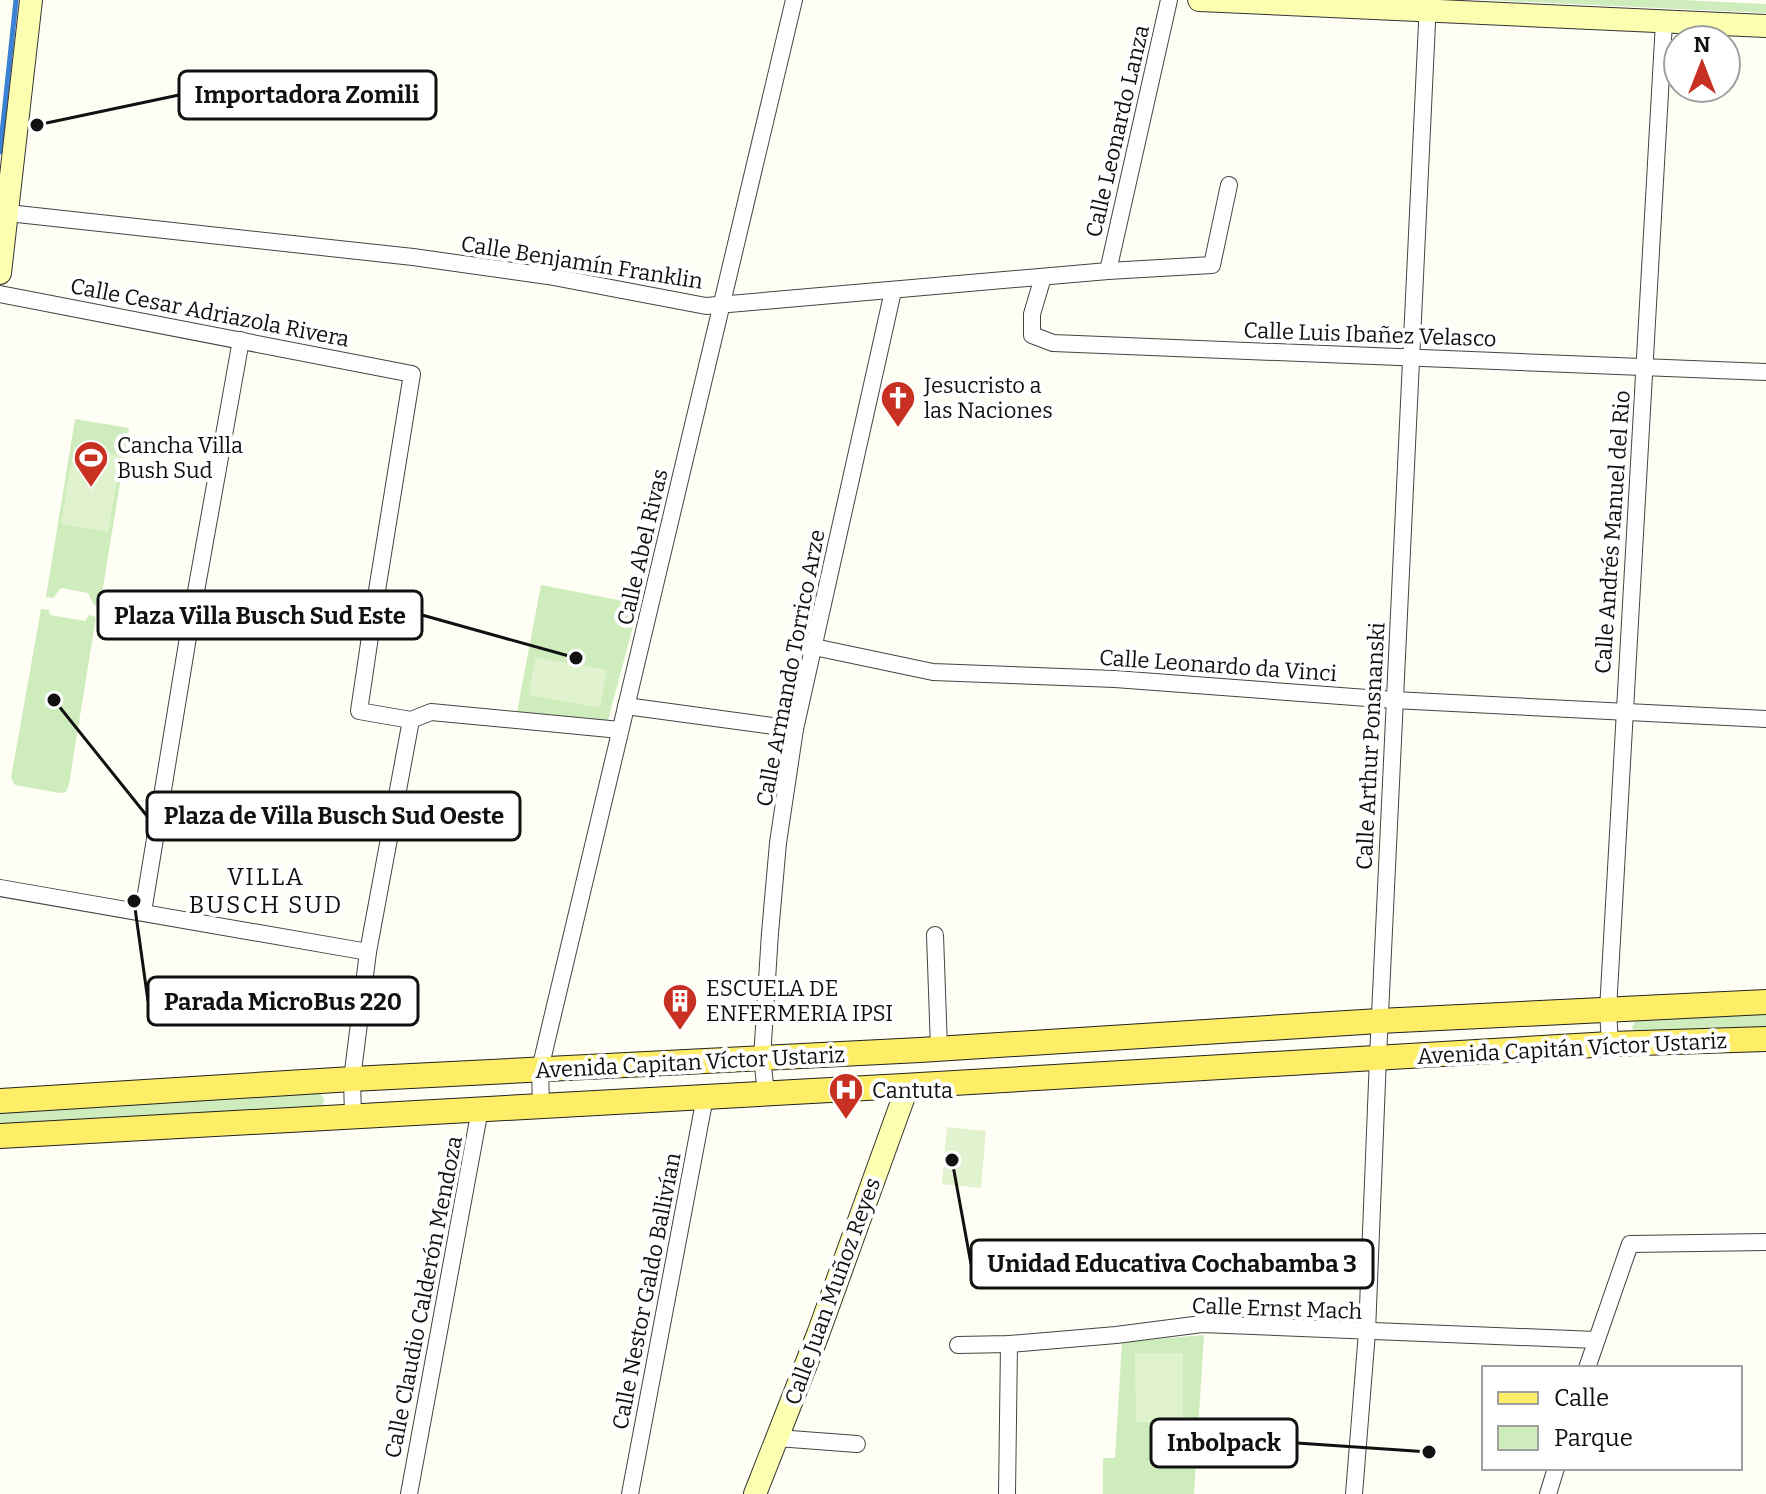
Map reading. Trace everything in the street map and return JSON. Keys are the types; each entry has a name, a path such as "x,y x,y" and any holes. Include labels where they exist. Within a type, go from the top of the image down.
{"main road":[{"name":"Avenida Capitán Víctor Ustariz","path":"1379,1021 1766,1002"},
{"name":"Avenida Capitan Víctor Ustariz","path":"0,1101 1379,1021"},
{"name":"Avenida Capitán Víctor Ustariz","path":"1378,1057 1766,1039"},
{"name":"Avenida Capitan Víctor Ustariz","path":"0,1136 1378,1057"}],"street":[{"path":"0,273 31,0"},
{"name":"Calle Abel Rivas","path":"541,1106 540,1069 794,0"},
{"name":"Calle Leonardo Lanza","path":"1108,271 1169,0"},
{"path":"1199,0 1428,5 1766,26"},
{"name":"Calle Arthur Ponsnanski","path":"1354,1494 1367,1332 1428,5"},
{"name":"Calle Andrés Manuel del Rio","path":"1610,1044 1608,1010 1623,713 1664,22"},
{"name":"Calle Benjamín Franklin","path":"8,213 413,257 548,276 706,306 1108,271 1212,265 1229,185"},
{"name":"Calle Luis Ibañez Velasco","path":"1043,277 1032,314 1032,335 1053,343 1766,372"},
{"name":"Calle Armando Torrico Arze","path":"766,1093 762,1058 778,843 795,729 893,291"},
{"name":"Calle Cesar Adriazola Rivera","path":"0,294 412,374 359,711 411,720"},
{"path":"143,912 241,340"},
{"name":"Calle Leonardo da Vinci","path":"814,647 933,672 1115,679 1394,700 1766,719"},
{"path":"626,706 795,729"},
{"path":"353,1116 352,1079 368,952 411,720 431,712 620,730"},
{"path":"0,888 368,952"},
{"path":"935,935 939,1048"},
{"name":"Calle Juan Muñoz Reyes","path":"755,1494 818,1334 903,1099 903,1086"},
{"name":"Calle Nestor Galdo Ballivían","path":"630,1494 705,1097"},
{"name":"Calle Claudio Calderón Mendoza","path":"409,1494 480,1109"},
{"path":"1588,1366 1630,1244 1766,1242"},
{"name":"Calle Ernst Mach","path":"958,1345 1116,1335 1202,1324 1596,1340"},
{"path":"1007,1494 1009,1344"},
{"path":"777,1438 857,1444"},
{"path":"1548,1494 1555,1470"}],"green space":[{"path":"1485,0 1681,0 1766,4 1766,13"},
{"path":"75,419 129,428 100,606 94,605 88,593 61,588 53,598 46,597"},
{"name":"Cancha Villa Bush Sud","path":"74,447 121,455 108,532 61,524"},
{"path":"541,585 639,604 608,720 596,723 517,712"},
{"path":"41,609 49,610 50,615 85,621 89,615 96,617 69,784 66,792 60,793 15,785 11,778"},
{"path":"535,657 607,670 600,708 529,695"},
{"path":"1766,1013 1766,1029 1637,1035 1632,1028 1635,1020"},
{"path":"318,1090 324,1099 320,1109 0,1127 0,1112"},
{"path":"947,1127 986,1131 981,1188 942,1184"},
{"path":"1204,1335 1194,1494 1103,1494 1103,1458 1115,1458 1122,1342"},
{"path":"1135,1353 1183,1353 1183,1422 1136,1422"}],"waterway":[{"path":"0,152 16,0"}],"place":[{"name":"Importadora Zomili","path":"37,125"},
{"name":"Jesucristo a las Naciones","path":"898,429"},
{"name":"Cancha Villa Bush Sud","path":"91,489"},
{"name":"Plaza Villa Busch Sud Este","path":"576,658"},
{"name":"Plaza de Villa Busch Sud Oeste","path":"54,700"},
{"name":"Parada MicroBus 220","path":"134,901"},
{"name":"ESCUELA DE ENFERMERIA IPSI","path":"680,1032"},
{"name":"Cantuta","path":"846,1121"},
{"name":"Unidad Educativa Cochabamba 3","path":"952,1160"},
{"name":"Inbolpack","path":"1429,1452"}],"district":[{"name":"VILLA BUSCH SUD","path":"266,891"}]}
